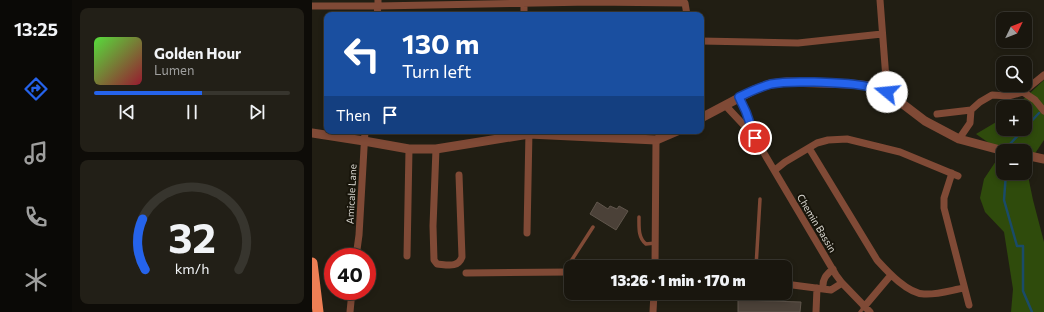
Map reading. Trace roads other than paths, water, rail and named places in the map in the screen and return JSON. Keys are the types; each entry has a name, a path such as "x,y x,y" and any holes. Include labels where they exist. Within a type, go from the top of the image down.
{"highway":[{"path":"312,263 318,312"}],"street":[{"path":"880,0 887,92"},
{"path":"313,6 378,3 685,3 686,12"},
{"path":"704,41 798,43 882,34"},
{"path":"1032,85 1044,75"},
{"path":"704,116 739,97 770,84 788,82 871,86 887,92 925,121 959,139 996,149"},
{"path":"938,114 971,110 980,102 992,95 1009,96 1023,92 1035,100 1044,111"},
{"path":"739,97 755,138"},
{"path":"725,105 755,138"},
{"path":"959,139 970,123 971,110"},
{"path":"312,134 409,149 436,149 523,134"},
{"name":"Amicale Lane","path":"357,248 365,134"},
{"path":"527,233 529,134"},
{"path":"547,134 656,140 670,134"},
{"name":"Chemin Bassin","path":"755,138 842,283 862,309 870,312"},
{"path":"775,170 817,144 828,140 847,139 900,152 955,175 944,198 944,208 969,305"},
{"path":"655,260 656,140"},
{"path":"809,148 876,260 891,275 904,285 922,294 964,288"},
{"path":"407,256 409,149"},
{"path":"436,149 433,226 434,260 437,264 455,265 460,263 462,257 460,175"},
{"path":"1032,156 1044,159"},
{"path":"816,312 823,279 833,269"},
{"path":"466,273 564,272"},
{"path":"862,309 891,275"},
{"path":"792,285 831,290 842,283"},
{"path":"350,312 351,300"},
{"path":"653,312 654,300"}],"lane":[{"path":"756,260 760,199"},
{"path":"639,217 640,235 642,241 646,244 656,244"},
{"path":"575,260 593,227"}],"waterway":[{"path":"1032,120 1039,113"},
{"path":"1010,144 1017,136"},
{"path":"1005,180 1004,200 1017,246 1023,246 1023,291 1032,312"}]}
